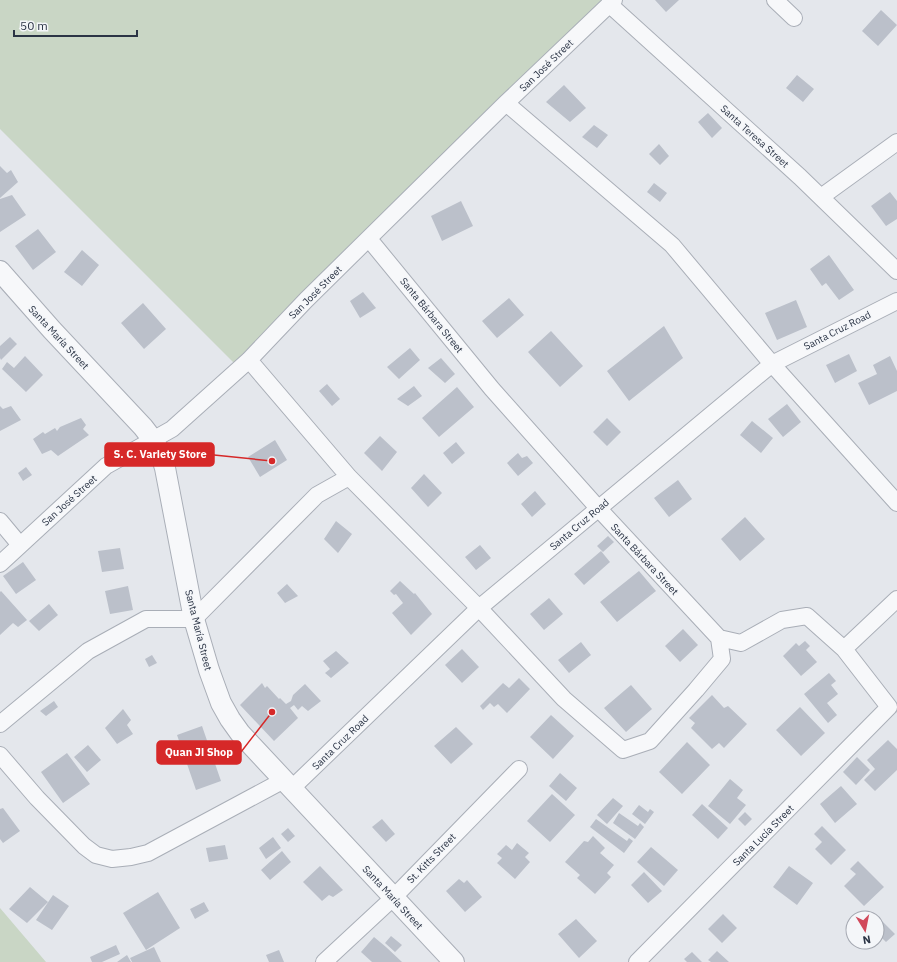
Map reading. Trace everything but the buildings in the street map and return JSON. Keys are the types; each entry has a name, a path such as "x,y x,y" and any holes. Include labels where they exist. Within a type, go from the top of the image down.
{"street":[{"path":"775,0 794,18"},
{"name":"San José Street","path":"0,564 106,466 172,429 249,360 306,300 611,2"},
{"name":"Santa Teresa Street","path":"611,2 821,197 897,271"},
{"path":"506,103 672,245 772,364 897,503"},
{"path":"821,197 897,142"},
{"name":"Santa Bárbara Street","path":"369,239 492,389 598,508 719,638"},
{"name":"Santa María Street","path":"0,271 52,330 143,427 160,452 167,475 194,619 208,670 222,703 240,733 454,962"},
{"name":"Santa Cruz Road","path":"0,755 37,798 84,846 96,855 112,859 131,858 148,853 288,785 479,608 772,364 897,301"},
{"path":"249,360 349,476 479,608 564,699 623,750 650,741 722,659 741,643 782,620 807,616 844,649 897,599"},
{"path":"0,724 88,651 146,619 194,619 318,495 349,476"},
{"path":"0,521 20,545"},
{"path":"722,659 719,638 741,643"},
{"name":"Santa Lucía Street","path":"637,962 889,707 844,649"},
{"name":"St. Kitts Street","path":"324,962 393,898 519,769"}],"green space":[{"path":"0,0 613,0 234,363 0,129"},
{"path":"0,908 46,962 0,962"}],"place":[{"name":"S. C. Variety Store","path":"272,461"},
{"name":"Quan Ji Shop","path":"272,712"}]}
